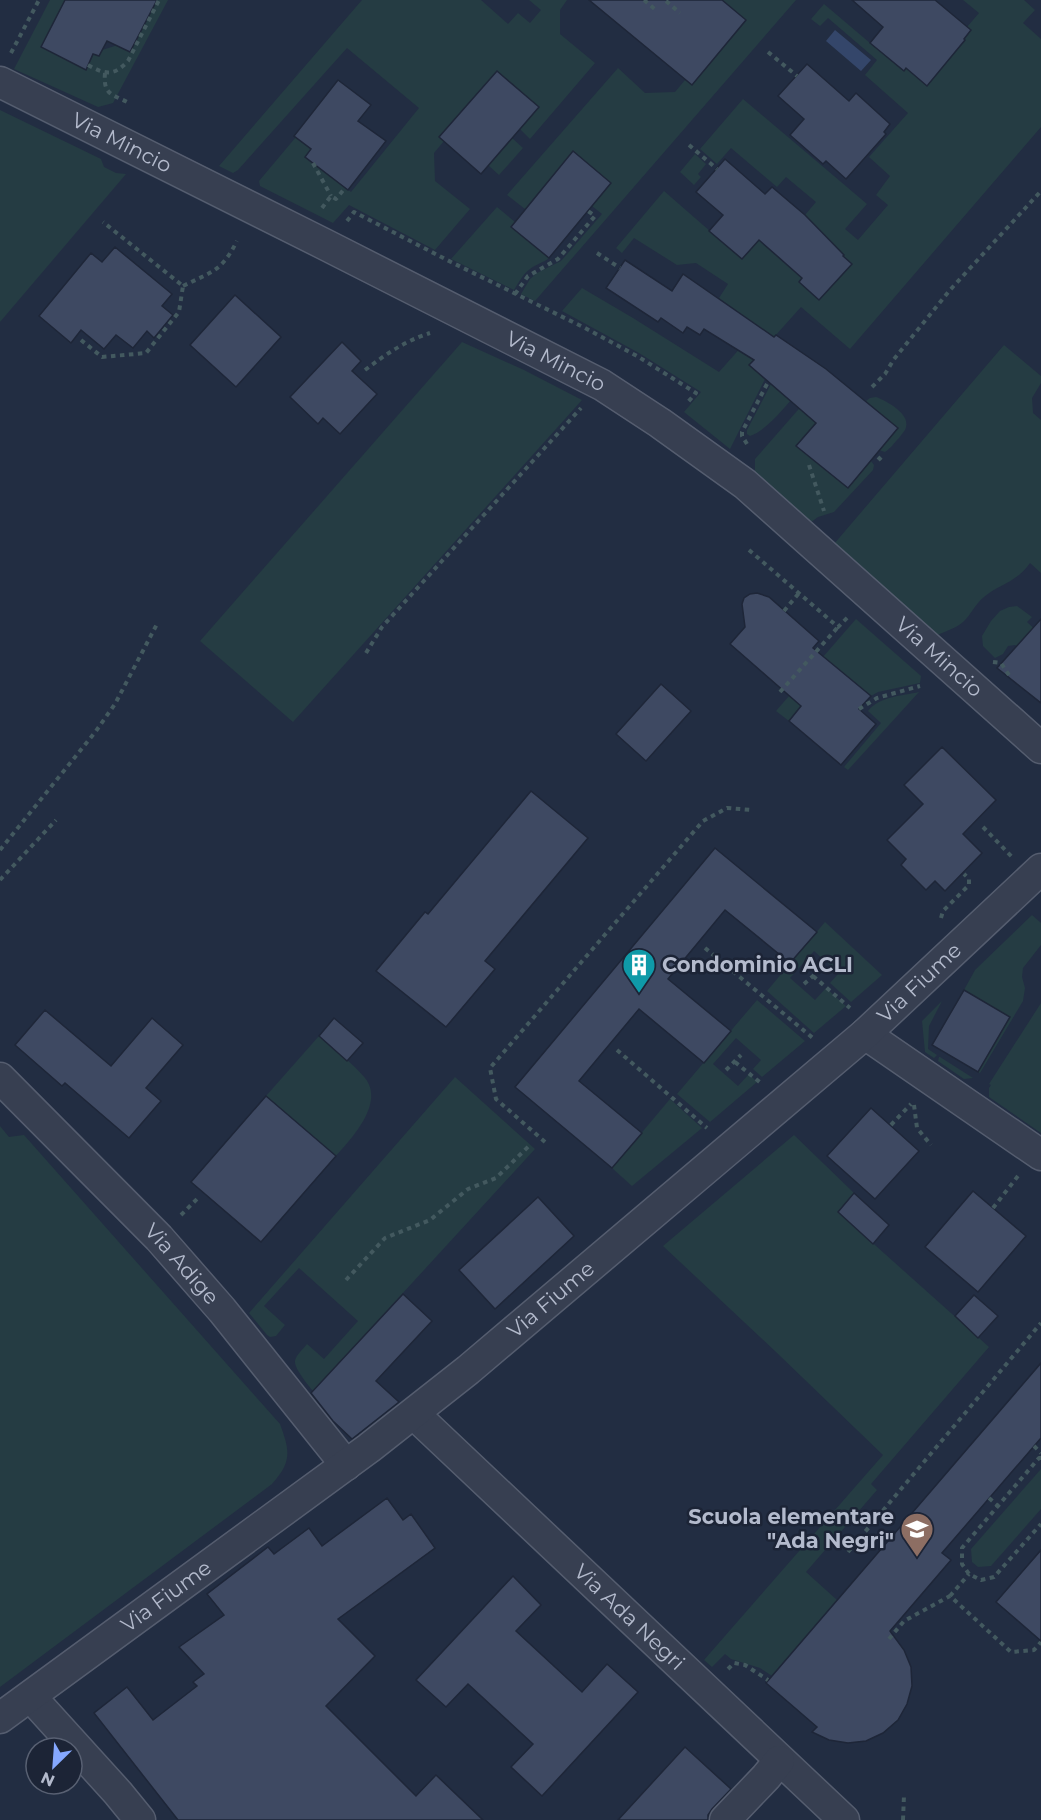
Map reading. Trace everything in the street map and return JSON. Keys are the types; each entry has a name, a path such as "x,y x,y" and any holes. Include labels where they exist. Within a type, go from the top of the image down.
{"street":[{"name":"Via Mincio","path":"4,69 326,245 602,386 667,427 745,484 1041,748"},
{"name":"Via Fiume","path":"0,1718 346,1465 414,1414 514,1333 865,1034 1028,865"},
{"path":"865,1034 1031,1163"},
{"name":"Via Adige","path":"0,1078 159,1238 222,1310 346,1465"},
{"name":"Via Ada Negri","path":"414,1414 844,1820"},
{"path":"31,1697 140,1820"},
{"path":"725,1820 779,1761"}],"path":[{"path":"4,69 39,0"},
{"path":"88,65 105,73 121,68 128,61 159,0"},
{"path":"644,0 657,11"},
{"path":"666,1 680,13"},
{"path":"768,52 797,76"},
{"path":"105,73 104,87 107,91 129,103"},
{"path":"689,145 717,169"},
{"path":"312,163 331,196 336,199 345,188"},
{"path":"872,387 885,374 894,359 950,290 1041,191"},
{"path":"317,215 331,196"},
{"path":"515,294 528,276 558,259 595,216 588,211"},
{"path":"326,245 354,212 616,345 696,393 667,427"},
{"path":"103,222 183,286"},
{"path":"183,286 220,268 237,241"},
{"path":"597,253 620,268"},
{"path":"81,340 102,357 146,353 179,312 183,286"},
{"path":"366,370 388,352 415,338 434,332"},
{"path":"752,449 744,441 742,432 767,384"},
{"path":"366,653 382,627 602,386"},
{"path":"878,457 884,463"},
{"path":"809,465 824,516"},
{"path":"749,550 838,627"},
{"path":"784,610 799,593"},
{"path":"780,692 850,614"},
{"path":"0,850 115,704 157,624"},
{"path":"859,709 877,698 920,686"},
{"path":"545,1142 496,1099 490,1068 703,821 727,808 752,810"},
{"path":"0,880 56,820"},
{"path":"983,827 1028,865"},
{"path":"941,919 943,911 969,885 969,879 964,874"},
{"path":"705,948 814,1039"},
{"path":"804,984 820,970"},
{"path":"813,976 851,1008"},
{"path":"617,1050 710,1130"},
{"path":"726,1070 741,1055"},
{"path":"735,1062 762,1084"},
{"path":"891,1125 915,1100 917,1128 931,1144"},
{"path":"346,1280 385,1238 430,1221 468,1189 496,1178 531,1144"},
{"path":"993,1208 1031,1163"},
{"path":"190,1206 197,1199"},
{"path":"848,1552 1041,1323"},
{"path":"1034,1446 1041,1453"},
{"path":"1041,1458 962,1548 962,1564 969,1574 981,1580 994,1577 1041,1524"},
{"path":"989,1498 998,1506"},
{"path":"889,1639 904,1621 950,1596 969,1574"},
{"path":"950,1596 1011,1652 1034,1650 1041,1642"},
{"path":"722,1676 734,1663 745,1665 768,1680"},
{"path":"903,1820 904,1795"}],"shaded area":[{"path":"50,0 65,0 41,47 86,69 94,54 99,56 102,50 118,45 130,51 154,6 143,0 168,0 113,103 98,107 14,69"},
{"path":"362,0 481,0 508,24 518,13 530,23 541,10 529,0 567,0 560,10 560,34 595,63 530,139 520,129 539,107 497,71 439,137 444,141 434,153 435,181 470,209 435,250 349,205 333,223 260,186 259,181 296,137 312,149 306,157 351,192 419,108 347,48 238,170 233,173 219,166"},
{"path":"722,0 796,0 535,301 521,294 530,279 537,273 561,261 602,214 592,206 611,183 573,151 525,209 507,195 618,68 645,93 675,92 685,80 692,85 746,21"},
{"path":"963,0 1024,0 1035,10 1023,23 1041,39 1041,127 850,349 801,307 749,365 765,379 730,449 684,412 701,392 639,353 562,311 582,288 719,372 759,327 719,298 728,284 696,263 677,265 634,238 622,253 616,248 664,191 742,259 759,240 805,215 816,202 786,177 777,187 731,148 717,164 700,149 743,99 867,204 845,229 858,240 888,205 876,195 890,176 869,157 908,113 865,75 877,60 828,18 820,26 811,19 824,4 903,71 906,68 927,86 939,72 918,55 946,63 965,41 967,27 979,13","holes":["831,245 852,264 819,300 799,282"]},
{"path":"0,110 101,159 104,167 116,173 126,174 0,322"},
{"path":"512,138 523,148 499,175 488,165"},
{"path":"695,154 706,164 698,174 701,177 694,185 680,172"},
{"path":"497,207 515,222 511,227 549,258 532,267 521,278 514,290 451,259"},
{"path":"462,342 582,400 293,722 200,641"},
{"path":"1004,345 1041,376 1041,383 1032,398 1033,413 1041,420 1041,573 1030,563 1014,579 984,597 960,624 938,635 834,544"},
{"path":"771,384 783,394 791,385 799,391 770,423 750,436 747,430"},
{"path":"818,387 834,400 797,446 848,488 871,461 874,465 873,470 834,512 818,517 810,523 755,473 755,459"},
{"path":"876,397 898,409 907,424 899,438 885,452 879,450 897,427 866,401"},
{"path":"1017,606 1032,617 1027,622 1041,635 1024,651 1015,645 1008,646 1003,654 995,658 983,646 982,636 1000,611"},
{"path":"856,619 921,676 920,683 878,692 871,696 835,666 789,721 776,711"},
{"path":"919,692 848,770 844,767 881,723 868,711 873,706 892,697"},
{"path":"1032,915 1041,923 1041,945 1023,968 1022,977 1025,988 1023,1001 980,1073 978,1072 1009,1017 964,990 975,970"},
{"path":"825,922 882,975 851,1002 830,983 839,973 814,951 790,978 815,1000 826,988 846,1006 814,1033 767,991"},
{"path":"757,1000 805,1041 762,1077 753,1069 761,1060 736,1038 713,1064 738,1086 749,1074 757,1082 710,1122 677,1094"},
{"path":"942,1001 929,1026 928,1049 937,1055 934,1058 925,1052 922,1021"},
{"path":"1041,1003 1041,1133 989,1097 991,1085 989,1084"},
{"path":"319,1036 360,1072 370,1088 369,1109 364,1120 336,1156 266,1096"},
{"path":"939,1057 973,1078 964,1079 938,1061"},
{"path":"455,1077 535,1149 313,1391 295,1364 297,1357 307,1344 324,1359 358,1321 299,1268 264,1306 285,1325 276,1336 267,1335 249,1313"},
{"path":"670,1099 702,1128 632,1186 612,1168"},
{"path":"0,1126 9,1137 24,1135 280,1424 286,1442 287,1456 283,1469 272,1484 0,1687"},
{"path":"794,1135 854,1193 838,1212 989,1347 871,1484 877,1490 806,1572 837,1600 772,1676 760,1668 731,1659 725,1654 712,1667 704,1660 883,1455 663,1246"},
{"path":"1041,1469 1041,1509 991,1566 978,1567 972,1562 971,1549"}],"water":[{"path":"835,30 871,60 861,71 826,41"}],"building":[{"path":"65,0 157,0 130,52 107,41 99,56 93,54 86,70 41,47"},
{"path":"589,0 722,0 746,20 692,85"},
{"path":"852,0 935,0 971,30 927,86 906,68 904,71 870,43 883,27"},
{"path":"807,64 849,101 856,93 890,124 884,132 886,134 846,179 826,161 823,164 790,135 804,119 778,96"},
{"path":"497,71 539,107 481,174 439,137"},
{"path":"338,80 371,105 358,121 386,141 348,190 305,157 311,149 294,136"},
{"path":"573,151 611,183 549,258 511,227"},
{"path":"725,159 765,194 772,187 805,215 852,264 819,300 799,282 802,278 759,240 742,259 709,231 723,215 696,192"},
{"path":"115,247 172,294 162,306 173,315 154,338 147,331 133,348 116,335 104,349 81,330 71,343 39,316 91,253 102,262"},
{"path":"625,260 672,291 683,274 774,337 776,335 826,369 898,428 848,488 796,446 816,423 749,365 754,360 704,329 700,335 687,327 683,333 661,318 658,322 606,288"},
{"path":"235,295 281,337 236,387 190,345"},
{"path":"342,342 361,361 352,371 377,394 340,434 323,418 318,424 290,397"},
{"path":"757,593 769,597 819,641 813,648 871,696 859,709 876,724 841,765 789,721 801,706 730,644 745,627 742,604 744,598"},
{"path":"1041,619 1041,703 997,668"},
{"path":"661,684 691,711 646,761 616,734"},
{"path":"942,747 996,800 963,834 982,853 945,891 935,881 926,890 901,865 906,859 887,840 923,804 904,785"},
{"path":"531,791 588,838 485,961 495,969 446,1027 376,971 425,912 428,914"},
{"name":"Condominio ACLI","path":"715,848 817,932 790,963 725,910 668,979 731,1031 704,1063 639,1009 579,1081 642,1133 612,1168 515,1087"},
{"path":"964,990 1010,1017 978,1072 932,1045"},
{"path":"45,1010 111,1066 152,1018 183,1045 146,1088 161,1101 129,1138 65,1083 62,1086 15,1045"},
{"path":"334,1018 363,1043 347,1061 319,1036"},
{"path":"266,1096 336,1156 261,1242 191,1182"},
{"path":"871,1108 919,1151 875,1199 827,1156"},
{"path":"973,1191 1026,1236 978,1292 925,1247"},
{"path":"854,1193 889,1225 873,1244 838,1212"},
{"path":"538,1197 574,1236 495,1309 459,1270"},
{"path":"403,1294 432,1321 376,1381 399,1402 352,1439 333,1421 311,1393"},
{"path":"974,1295 998,1316 978,1338 955,1316"},
{"path":"1041,1363 1041,1438 942,1553 951,1560 890,1631 904,1650 911,1667 912,1686 907,1704 898,1720 883,1733 866,1741 848,1743 829,1740 812,1732 817,1727 766,1683"},
{"path":"387,1498 403,1520 411,1514 435,1548 338,1619 375,1656 326,1706 416,1796 436,1775 483,1820 178,1820 94,1713 127,1687 153,1720 197,1686 193,1682 204,1674 179,1647 224,1615 207,1594 268,1547 274,1554 309,1528 322,1546"},
{"path":"1041,1550 1041,1641 996,1602"},
{"path":"513,1576 541,1605 516,1631 582,1692 607,1664 638,1692 542,1796 511,1767 533,1744 468,1684 446,1707 416,1680"},
{"path":"685,1747 731,1789 712,1809 708,1820 618,1820"}],"place":[{"name":"Condominio ACLI","path":"639,994"},
{"name":"Scuola elementare \"Ada Negri\"","path":"917,1558"}]}
